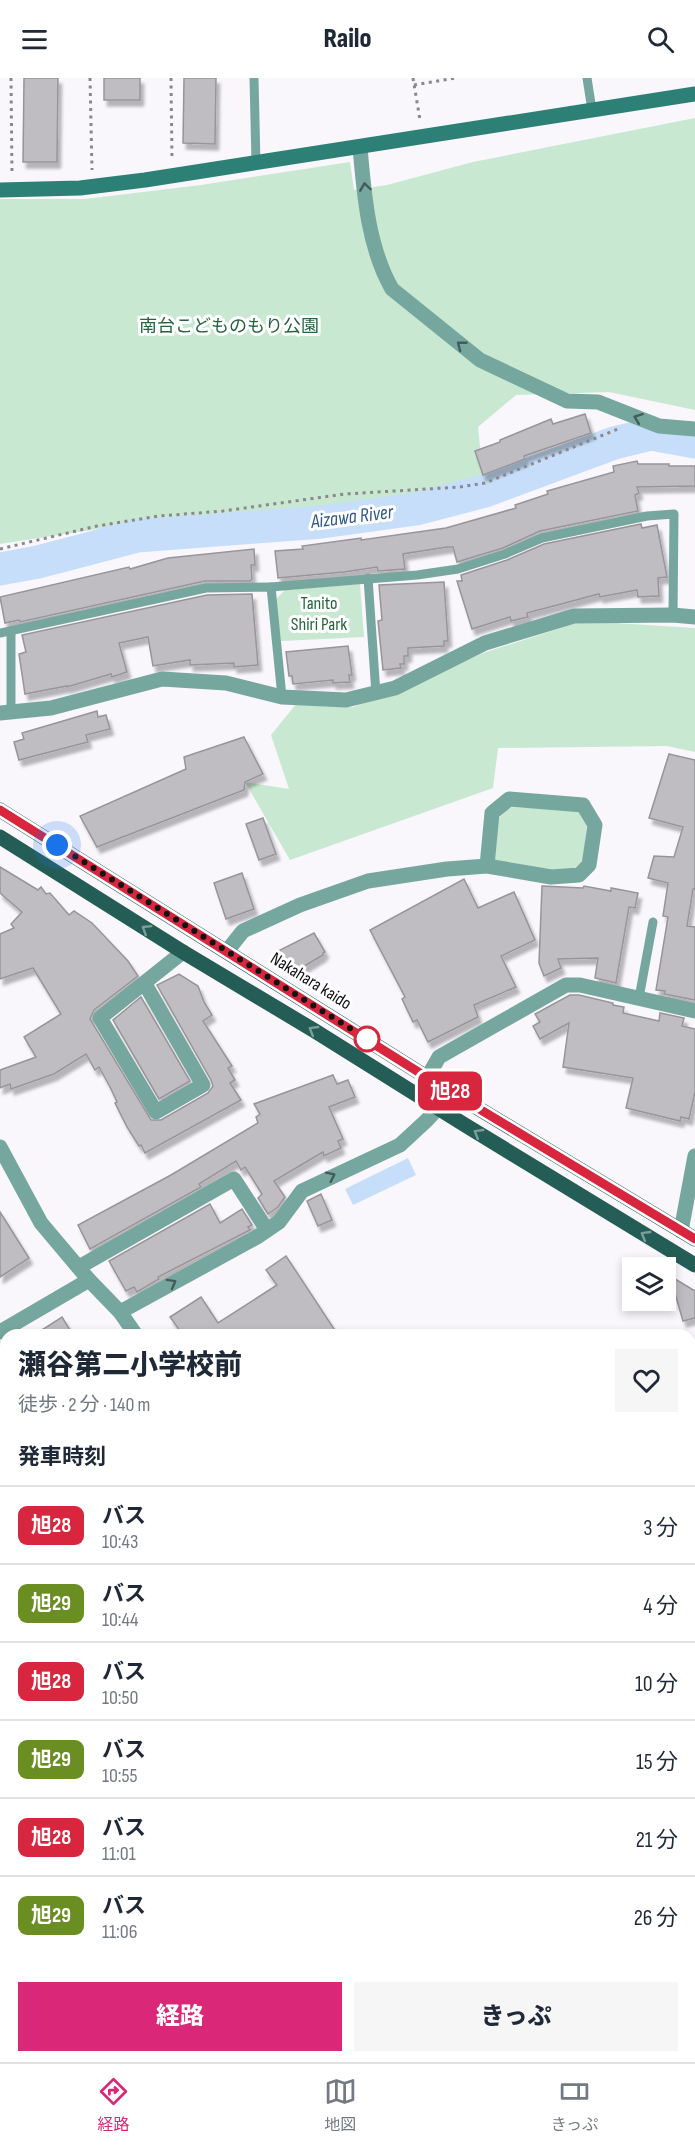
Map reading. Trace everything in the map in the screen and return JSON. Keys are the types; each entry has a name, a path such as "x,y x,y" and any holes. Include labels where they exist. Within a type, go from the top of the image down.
{"main road":[{"name":"Nakahara kaido","path":"0,810 428,1078 695,1239"},
{"path":"0,837 183,952 695,1265"}],"street":[{"path":"0,190 80,188 256,163 695,94"},
{"path":"360,147 372,237 386,279 392,289 480,360 567,401 598,402 659,426 695,429"},
{"path":"5,712 51,708 162,679 226,683 282,697 346,700 395,688 485,643 574,616 673,615 695,617"},
{"path":"227,951 243,932 300,905 368,881 447,869 487,866 551,877 579,875 589,865 595,825 583,805 509,799 492,813 487,866"},
{"path":"145,984 203,1084 156,1112 100,1018 183,952"},
{"path":"418,1094 439,1057 566,985 580,985 695,1011"},
{"path":"120,1312 267,1230 279,1222 302,1191 400,1144 417,1131 438,1108 448,1090"},
{"path":"0,1147 41,1223 89,1280 120,1312 132,1329"},
{"path":"681,1231 695,1156"},
{"path":"79,1267 234,1179 267,1230"},
{"path":"5,1329 89,1280"}],"lane":[{"path":"254,78 256,163"},
{"path":"587,78 592,110"},
{"path":"0,633 206,588 271,587 417,575 458,569 506,554 542,538 646,516 674,514 673,615"},
{"path":"368,578 376,694"},
{"path":"271,587 282,697"},
{"path":"5,712 11,631"},
{"path":"639,998 653,922"}],"path":[{"path":"11,78 12,177"},
{"path":"90,78 92,175"},
{"path":"171,78 172,164"},
{"path":"413,78 421,124"},
{"path":"414,85 456,78"},
{"path":"0,549 97,526 159,516 223,511 345,494 460,487 485,483 618,429 628,429"}],"green space":[{"name":"南台こどものもり公園","path":"695,118 695,410 609,392 516,395 478,427 485,498 257,529 117,526 0,544 0,199 85,199 201,185 350,162 354,190 387,185 473,162"},
{"name":"Tanito Shiri Park","path":"360,584 364,637 281,641 276,599 285,590"},
{"path":"583,621 695,628 695,752 667,746 498,748 493,788 290,860 245,782 289,789 271,735 297,703 353,707 408,687 483,653"},
{"path":"510,807 578,810 587,824 583,862 574,868 552,871 495,860 498,819"}],"water":[{"path":"408,1158 416,1175 353,1205 345,1189"}],"building":[{"path":"24,78 58,78 57,162 23,162"},
{"path":"104,78 140,78 140,100 104,100"},
{"path":"184,78 216,78 215,144 183,143"},
{"path":"585,414 591,433 524,456 525,459 483,475 475,451 551,419 553,424"},
{"path":"637,461 638,464 695,466 695,486 637,487 639,493 635,495 638,511 540,531 503,548 457,562 453,547 447,547 403,554 405,569 378,571 377,567 278,578 275,551 446,528 516,508 515,505 548,494 547,491 614,472 613,466"},
{"path":"641,524 642,528 657,525 667,577 658,578 659,596 638,597 637,590 600,597 599,594 527,613 528,617 511,621 510,617 472,629 457,581 462,581 461,575 507,560 544,544"},
{"path":"254,549 255,565 251,565 252,579 250,581 205,581 20,622 19,620 5,623 0,597 129,567 130,569 168,558"},
{"path":"444,582 448,641 444,641 444,646 408,648 408,656 404,656 404,664 400,664 401,668 383,670 378,621 382,620 379,585"},
{"path":"252,594 258,665 234,667 234,663 190,665 190,660 153,666 148,637 119,643 127,672 112,677 111,674 67,687 25,694 19,654 26,652 22,635 207,595"},
{"path":"348,646 352,675 349,675 350,682 333,683 333,680 293,684 292,676 289,676 286,652"},
{"path":"97,711 98,717 106,715 110,729 86,735 88,742 19,760 14,742 24,739 22,733"},
{"path":"244,737 263,774 245,782 244,790 97,847 80,816 186,769 184,757"},
{"path":"669,754 695,760 695,889 693,889 687,926 695,927 695,1000 664,994 665,991 656,990 668,917 663,916 668,883 648,878 654,856 674,857 683,827 649,818"},
{"path":"263,818 276,854 259,860 246,824"},
{"path":"0,867 38,890 41,887 46,894 50,893 69,915 74,911 92,923 128,961 138,976 94,1010 90,1019 151,1120 161,1120 208,1093 213,1086 157,985 179,974 198,986 212,1015 203,1021 232,1066 228,1068 235,1080 230,1083 241,1100 145,1153 127,1127 99,1067 95,1070 86,1054 54,1074 11,1089 10,1084 0,1088 0,1070 36,1057 24,1037 61,1014 33,968 0,979 0,934 14,928 11,924 22,912 0,893"},
{"path":"242,873 254,909 226,919 214,883"},
{"path":"464,879 478,908 514,892 535,940 501,956 516,987 474,1005 478,1017 428,1042 417,1020 413,1022 402,999 405,997 370,930"},
{"path":"542,886 583,888 584,886 638,893 635,908 629,907 616,983 595,978 598,958 558,959 561,968 544,976 539,963"},
{"path":"314,933 325,952 298,970 274,953"},
{"path":"570,995 613,1003 613,1005 624,1007 623,1013 659,1021 660,1013 684,1018 682,1026 695,1029 695,1092 689,1119 681,1117 680,1121 626,1108 633,1078 563,1067 569,1023 540,1039 533,1026 540,1022 535,1014"},
{"path":"141,997 190,1081 159,1099 113,1020"},
{"path":"333,1075 337,1084 348,1080 355,1097 329,1107 343,1139 338,1141 341,1148 324,1156 323,1152 274,1181 285,1197 278,1207 268,1214 258,1198 262,1194 245,1167 241,1170 236,1161 199,1184 201,1187 90,1249 78,1225 171,1175 258,1123 256,1117 260,1114 254,1104"},
{"path":"321,1194 332,1220 318,1226 307,1201"},
{"path":"210,1204 220,1223 242,1209 252,1225 248,1227 250,1230 158,1277 159,1279 137,1292 134,1287 126,1291 109,1261"},
{"path":"0,1212 29,1258 0,1277"},
{"path":"286,1256 334,1329 179,1329 170,1317 201,1297 218,1323 277,1285 266,1270"},
{"path":"676,1280 695,1291 695,1318 683,1321 676,1297"},
{"path":"62,1317 69,1329 43,1329"}],"waterway":[{"name":"Aizawa River","path":"0,569 38,562 137,536 322,522 416,509 485,491 614,443 651,434 695,442"}],"bus line":[{"name":"旭28","path":"0,810 428,1078 695,1239"}],"route":[{"path":"57,845 375,1044 367,1039"}]}
